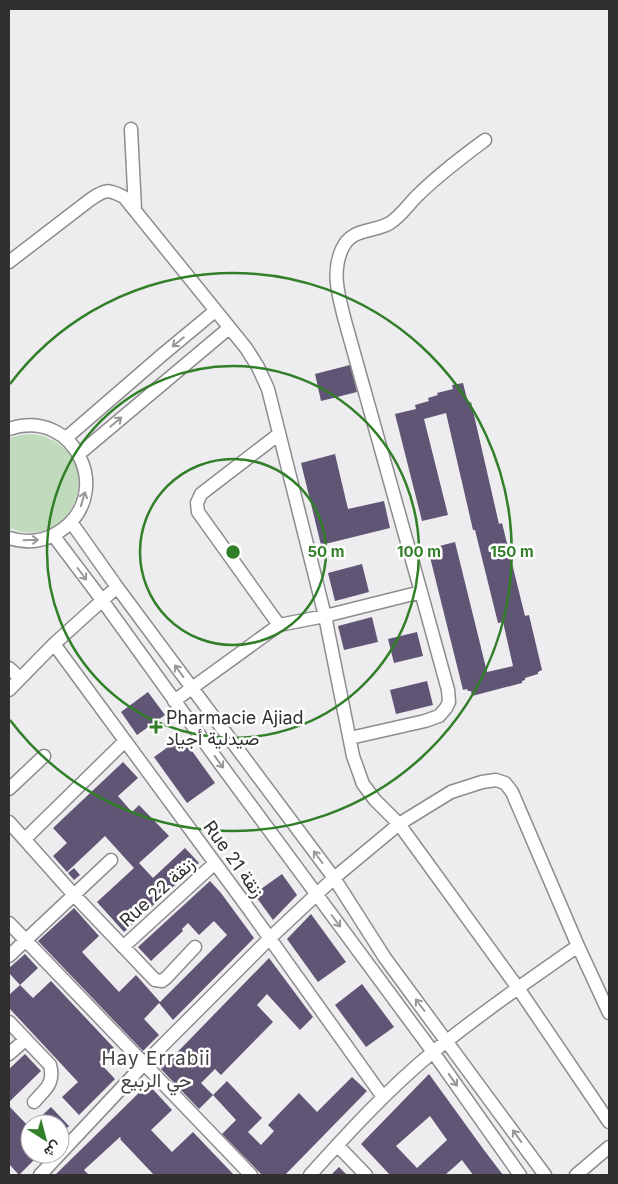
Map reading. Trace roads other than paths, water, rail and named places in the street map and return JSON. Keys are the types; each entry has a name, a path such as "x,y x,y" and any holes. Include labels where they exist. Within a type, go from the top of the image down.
{"street":[{"path":"131,129 135,210"},
{"path":"350,738 439,716 449,702 448,690 345,321 336,285 336,269 342,249 350,237 388,224 398,217 416,197 452,165 485,140"},
{"path":"9,262 91,198 101,192 112,191 124,197 246,348 258,367 268,389 324,616 353,756 363,784 375,800 399,824 518,988 609,1122"},
{"path":"66,438 215,311"},
{"path":"79,454 229,328"},
{"path":"9,429 27,425 41,426 66,438 79,454 85,469 86,485 86,493 81,508 63,530 41,540 9,538"},
{"path":"279,434 201,494 197,503 198,512 279,625"},
{"path":"71,522 117,587 334,878 386,958 545,1175"},
{"path":"53,535 433,1052 520,1175"},
{"path":"9,690 54,644 117,587"},
{"path":"174,701 279,625 421,592"},
{"name":"Rue 21 زنقة","path":"54,644 215,862 383,1097"},
{"path":"9,668 20,678"},
{"path":"25,839 126,741"},
{"path":"9,788 44,756"},
{"path":"40,1175 144,1064 270,938 334,878 399,824 423,808 451,792 482,782 496,780 505,783 512,792 609,1013"},
{"path":"9,822 74,895 155,980 162,981 166,978 194,947"},
{"path":"9,956 111,860"},
{"name":"Rue 22 زنقة","path":"123,947 215,862"},
{"path":"9,923 251,1175"},
{"path":"310,1175 383,1097 433,1052 518,988 578,946"},
{"path":"9,1022 50,1065 51,1081 34,1102"},
{"path":"9,1054 25,1040"},
{"path":"337,1145 366,1175"},
{"path":"576,1175 609,1147"}],"place":[{"name":"Pharmacie Ajiad صيدلية أجياد","path":"156,727"}],"district":[{"name":"Hay Errabii حي الربيع","path":"156,1069"}]}
